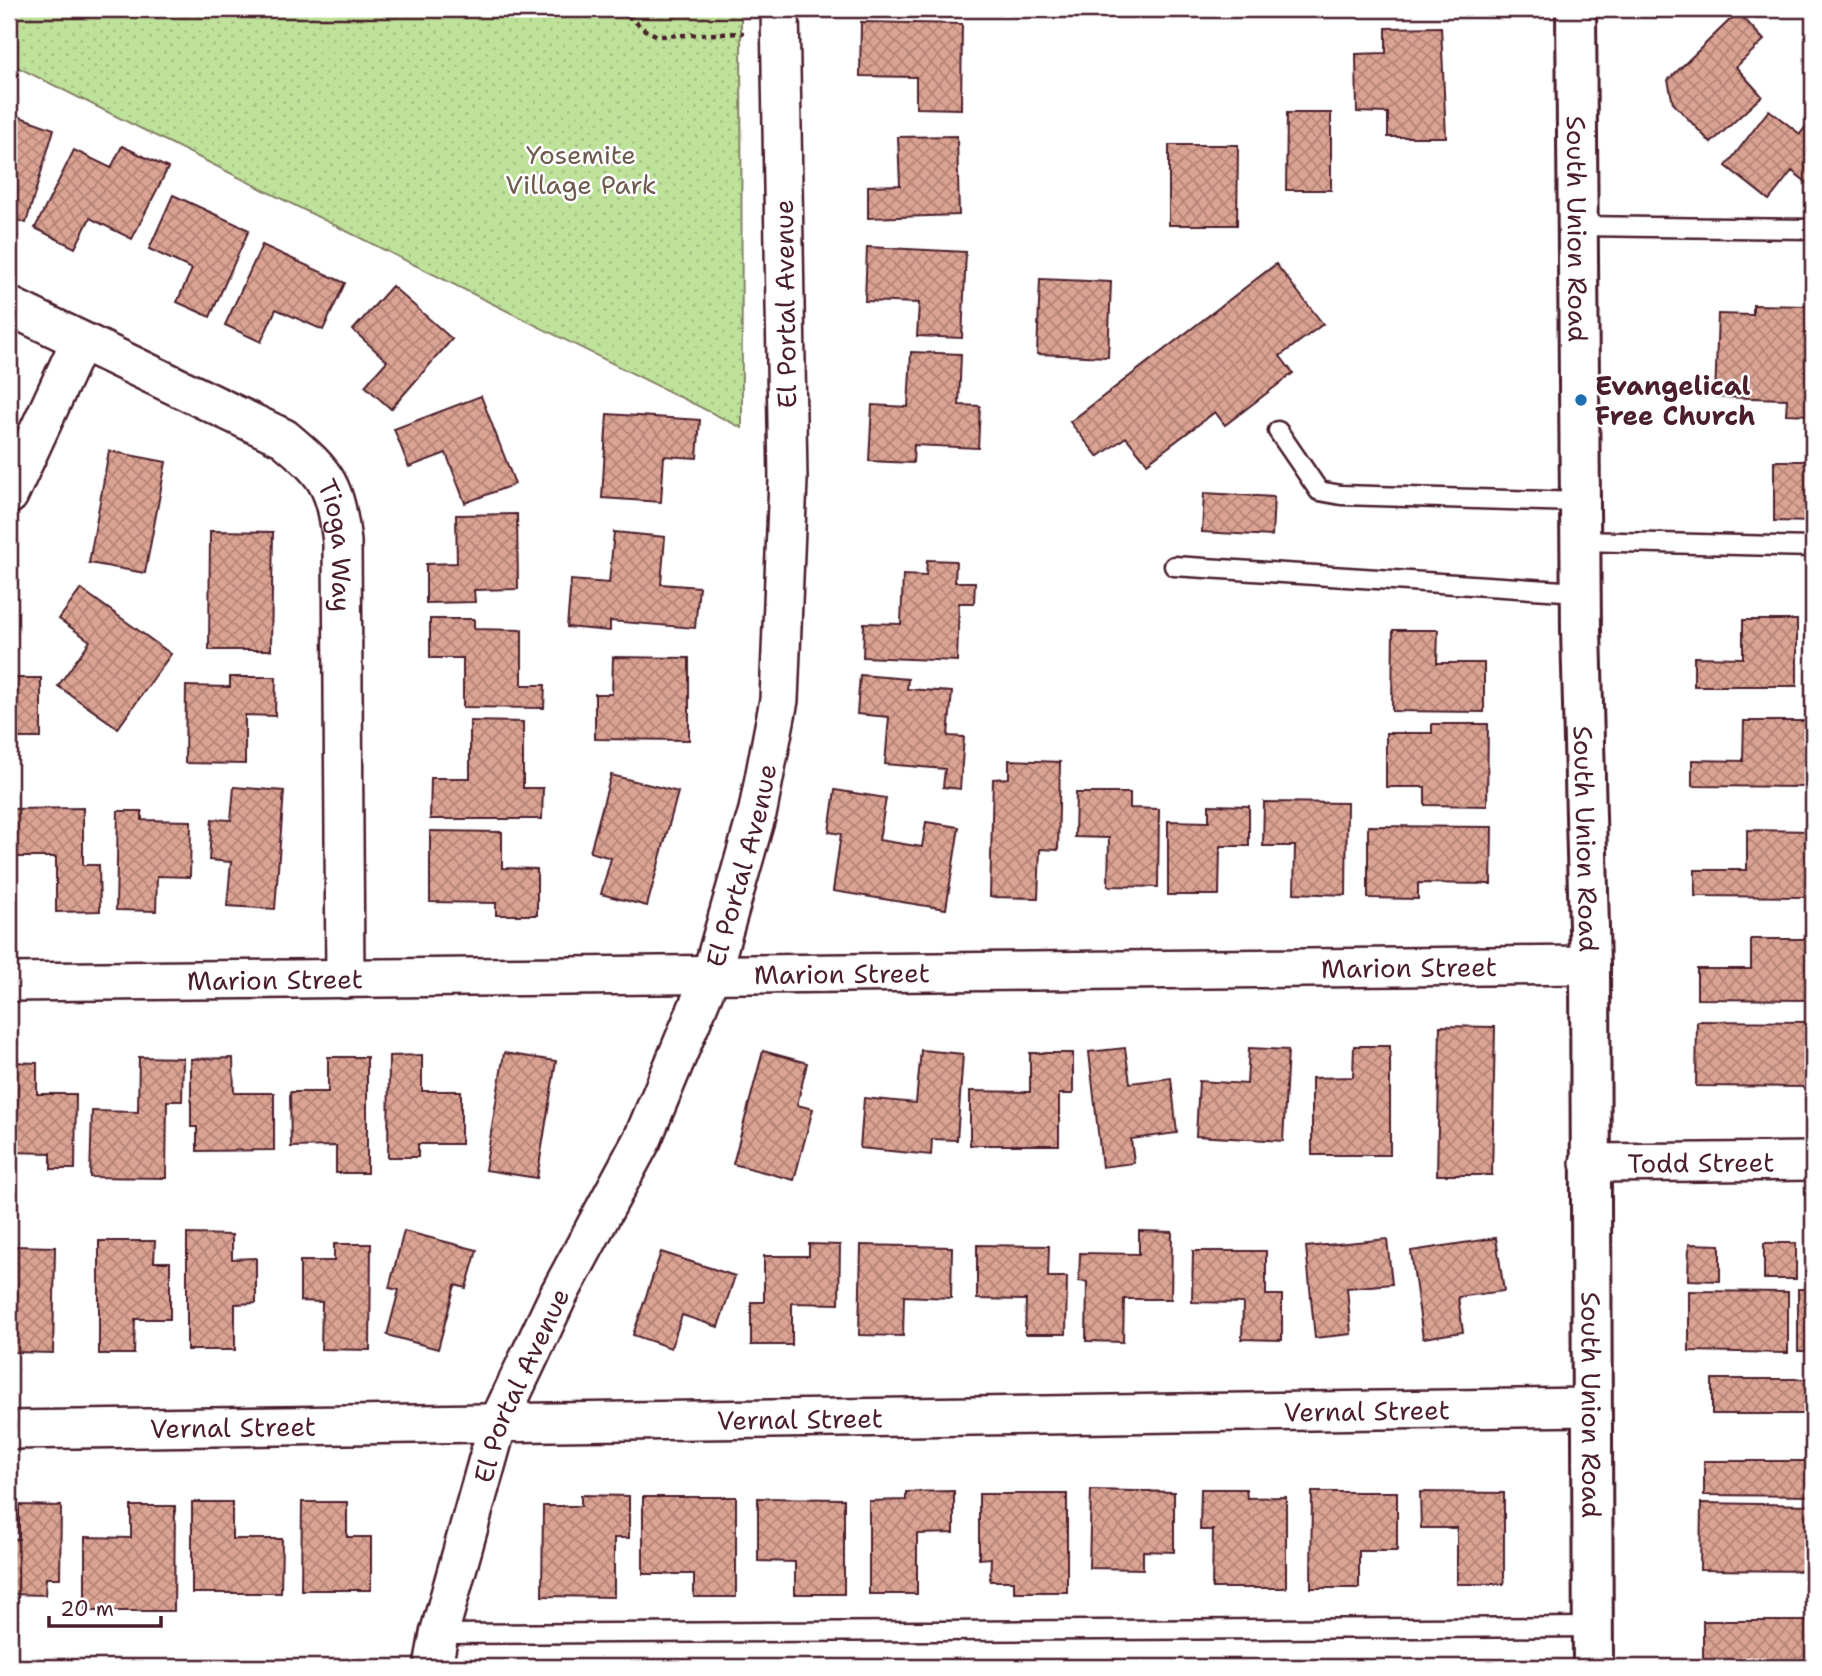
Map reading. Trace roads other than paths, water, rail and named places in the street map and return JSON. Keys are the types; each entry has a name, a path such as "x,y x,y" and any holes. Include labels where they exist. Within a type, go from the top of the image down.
{"street":[{"name":"South Union Road","path":"1576,9 1580,592 1590,965 1593,1667"},
{"name":"El Portal Avenue","path":"436,1651 498,1423 558,1296 643,1138 711,975 758,810 779,700 788,480 780,20"},
{"name":"Tioga Way","path":"9,306 284,438 318,467 337,502 342,542 345,979"},
{"path":"9,495 80,341"},
{"name":"Marion Street","path":"9,982 1590,965"},
{"name":"Todd Street","path":"1590,1163 1813,1161"},
{"name":"Vernal Street","path":"9,1430 1591,1407"}],"lane":[{"path":"1578,226 1813,229"},
{"path":"1278,431 1319,491 1341,495 1580,502"},
{"path":"1580,541 1813,548"},
{"path":"1174,566 1580,592"},
{"path":"436,1651 1593,1627"}],"place":[{"name":"Evangelical Free Church","path":"1581,400"}],"park label":[{"name":"Yosemite Village Park","path":"581,169"}]}
